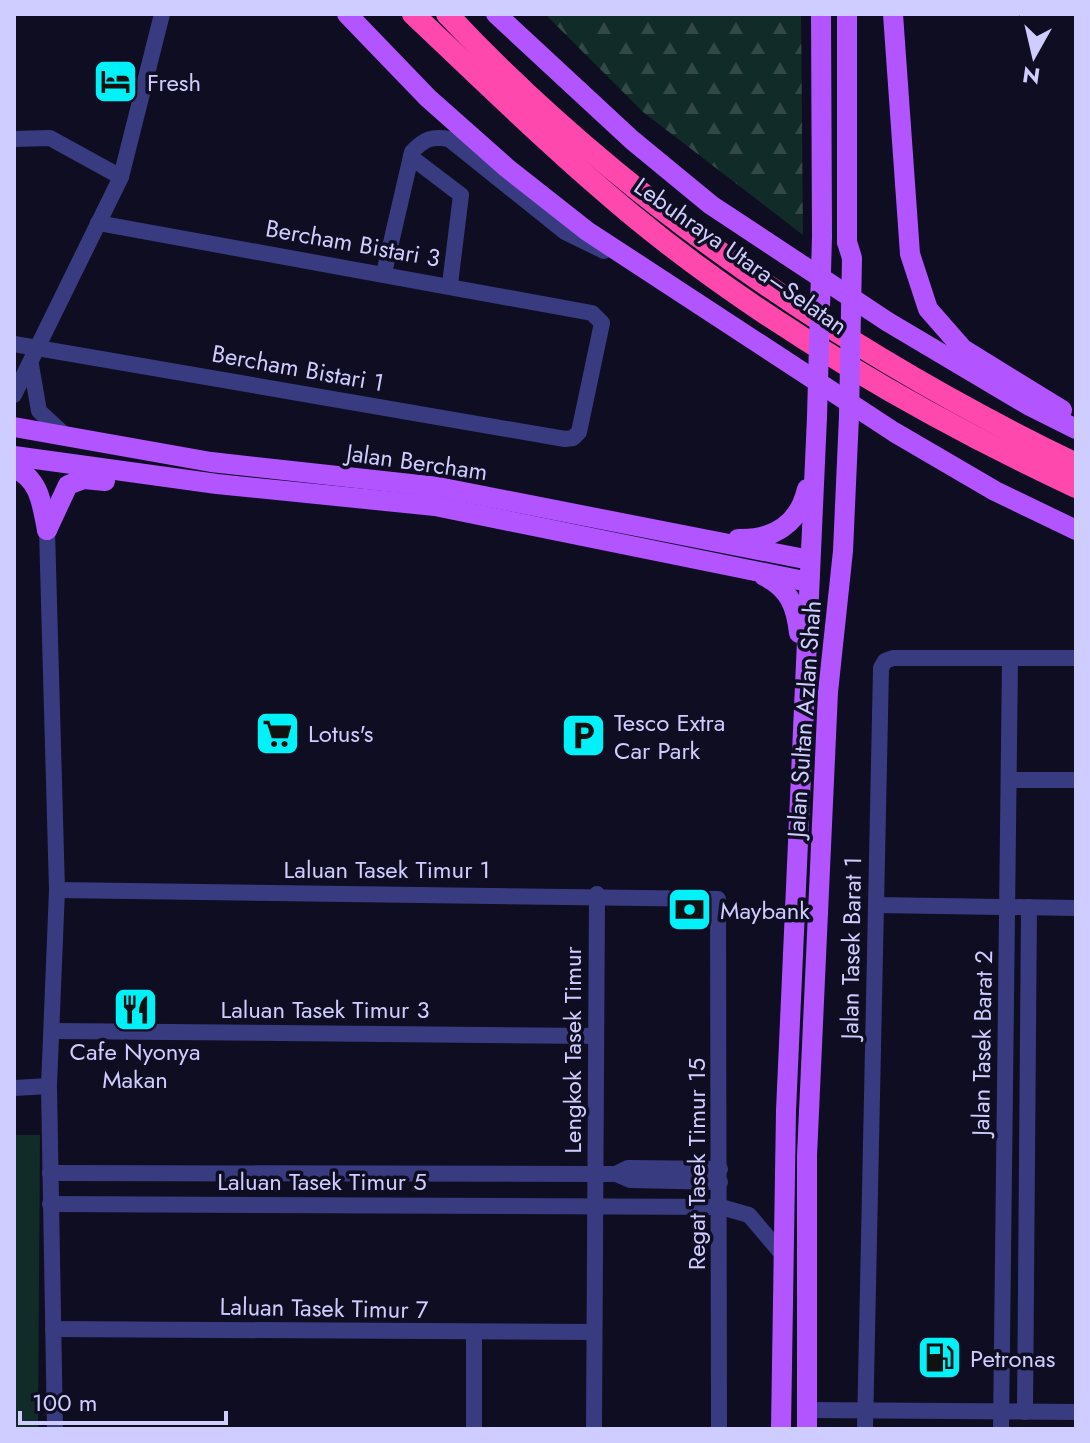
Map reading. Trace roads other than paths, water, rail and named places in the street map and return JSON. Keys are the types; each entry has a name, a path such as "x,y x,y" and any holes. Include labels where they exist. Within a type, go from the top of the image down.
{"highway":[{"name":"Lebuhraya Utara–Selatan","path":"413,14 633,216 711,273 784,324 930,412 1076,487"},
{"name":"Lebuhraya Utara–Selatan","path":"447,14 610,165 711,248 787,301 949,396 1076,464"}],"main road":[{"path":"347,14 428,98 507,168 645,271 894,432 995,491 1076,530"},
{"path":"496,14 632,140 711,205 788,258 1028,405 1076,429"},
{"path":"515,14 590,90 632,140"},
{"name":"Jalan Sultan Azlan Shah","path":"781,1429 786,1111 813,571 822,236 821,14"},
{"name":"Jalan Sultan Azlan Shah","path":"807,1420 807,1156 828,692 844,538 844,415 852,258 847,242 847,14"},
{"path":"893,14 910,254 928,309 963,349 1076,419"},
{"path":"835,619 830,587 813,571 832,549 844,415"},
{"name":"Jalan Bercham","path":"14,427 211,462 438,487 813,571"},
{"path":"47,530 36,487 15,455 37,445 56,478 60,500"},
{"path":"569,514 581,510 739,540 756,539 776,533 793,521 803,505 815,453"},
{"name":"Jalan Bercham","path":"48,462 217,484 435,506 747,568 813,571"},
{"path":"47,530 68,485 84,479 184,488 217,484"},
{"path":"747,568 782,585 792,600 806,697"}],"street":[{"path":"14,395 121,177 162,14"},
{"path":"384,273 411,157 421,141 434,137 449,139 565,232 645,271"},
{"path":"14,139 50,138 121,177"},
{"path":"411,157 461,195 450,284"},
{"name":"Bercham Bistari 3","path":"98,223 450,284 600,316 602,323 579,432 573,438"},
{"name":"Bercham Bistari 1","path":"14,344 573,438"},
{"path":"31,365 39,411 66,436"},
{"path":"47,530 57,890 49,1086 55,1429"},
{"name":"Jalan Tasek Barat 1","path":"865,1429 881,668 885,661 893,658 1076,658"},
{"name":"Jalan Tasek Barat 2","path":"1001,1429 1010,658"},
{"path":"1009,780 1076,780"},
{"name":"Laluan Tasek Timur 1","path":"57,890 597,894 718,899"},
{"name":"Lengkok Tasek Timur","path":"594,1429 597,894"},
{"name":"Regat Tasek Timur 15","path":"718,899 721,1207 719,1429"},
{"path":"876,905 1076,908"},
{"path":"1025,1412 1029,907"},
{"name":"Laluan Tasek Timur 3","path":"53,1031 596,1036"},
{"path":"14,1088 49,1086"},
{"path":"50,1173 616,1174 628,1168 720,1176"},
{"name":"Laluan Tasek Timur 5","path":"50,1204 594,1206"},
{"path":"594,1206 721,1207 749,1215 783,1255"},
{"name":"Laluan Tasek Timur 7","path":"53,1329 474,1334 594,1332"},
{"path":"474,1334 474,1429"},
{"path":"807,1420 865,1411 1076,1412"}],"place":[{"name":"Fresh","path":"116,82"},
{"name":"Lotus's","path":"277,733"},
{"name":"Tesco Extra Car Park","path":"583,736"},
{"name":"Maybank","path":"689,910"},
{"name":"Cafe Nyonya Makan","path":"135,1009"},
{"name":"Petronas","path":"939,1358"}]}
